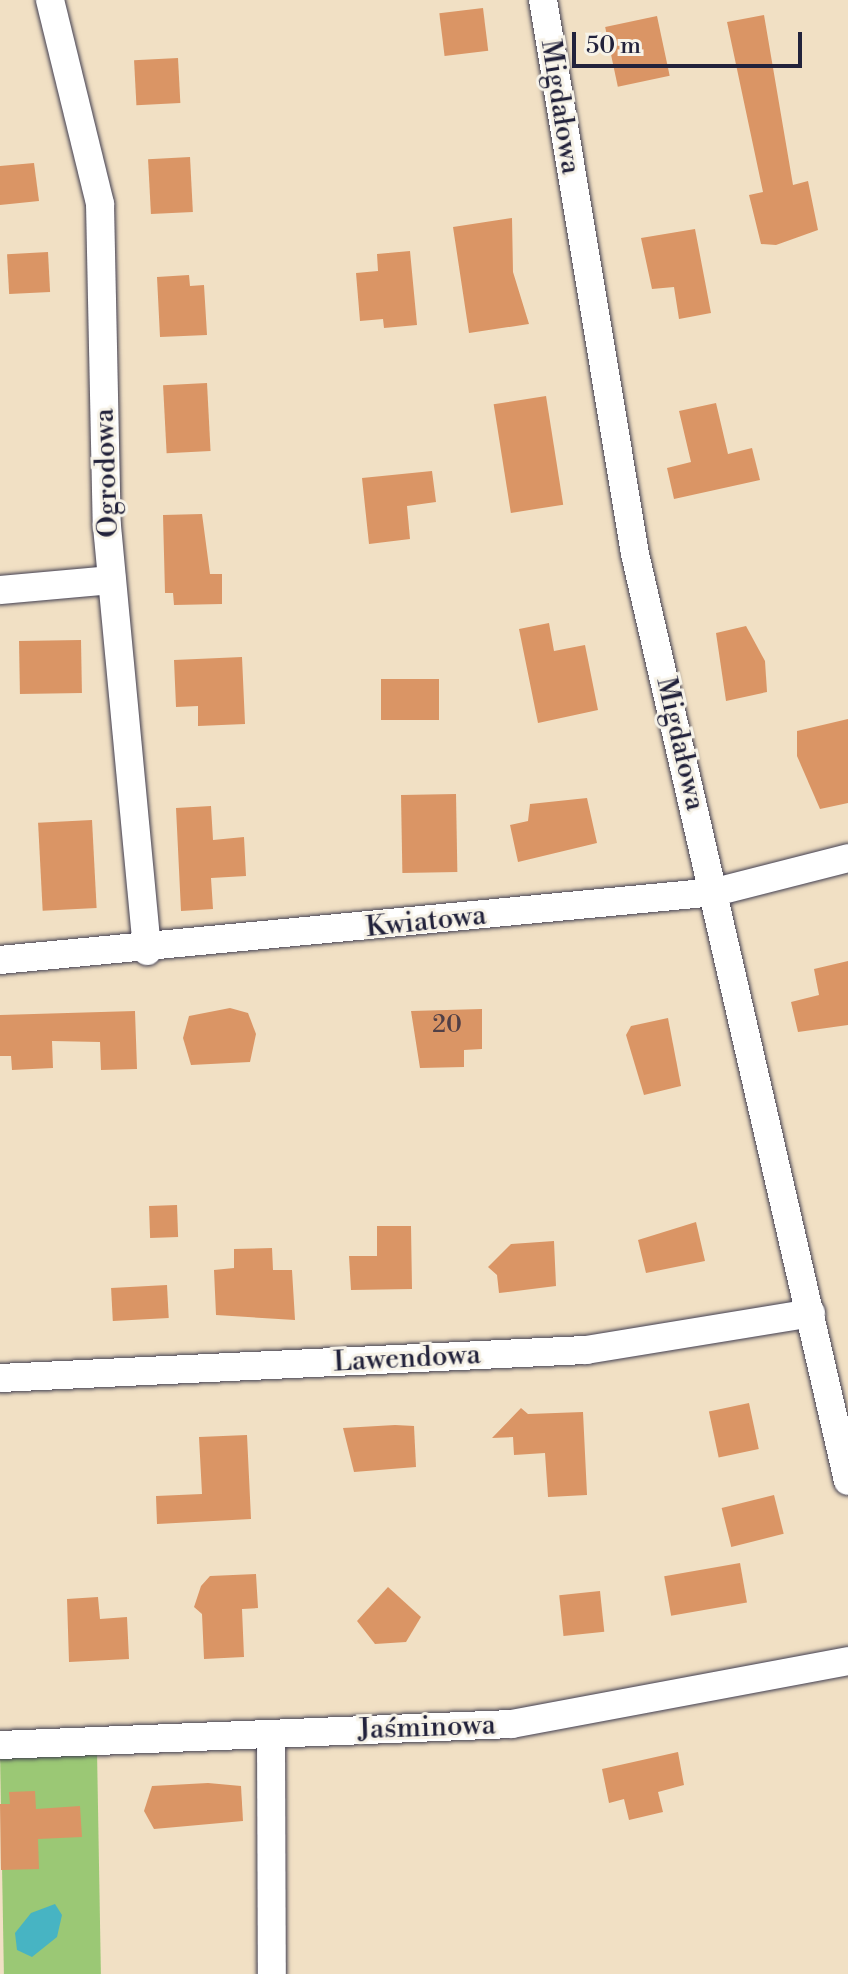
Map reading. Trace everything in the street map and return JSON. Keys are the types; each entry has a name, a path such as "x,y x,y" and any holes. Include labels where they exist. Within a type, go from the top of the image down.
{"street":[{"name":"Ogrodowa","path":"50,0 100,204 112,580 147,951"},
{"name":"Migdałowa","path":"543,0 635,554 848,1481"},
{"path":"0,590 112,580"},
{"name":"Kwiatowa","path":"0,960 147,951 715,892 848,858"},
{"name":"Lawendowa","path":"0,1378 586,1350 811,1313"},
{"name":"Jaśminowa","path":"0,1745 512,1724 848,1661"},
{"path":"271,1734 272,1974"}],"green space":[{"path":"97,1750 101,1974 4,1974 0,1752"}],"water":[{"path":"55,1904 62,1915 57,1937 32,1957 17,1950 15,1933 31,1913"}],"building":[{"path":"483,8 488,51 445,56 439,13"},
{"path":"764,15 793,185 808,181 818,230 776,245 761,244 749,195 763,192 727,22"},
{"path":"657,16 670,76 618,87 605,27"},
{"path":"178,58 180,103 136,105 134,60"},
{"path":"190,157 193,212 151,214 148,159"},
{"path":"34,163 39,201 0,205 0,166"},
{"path":"512,218 513,272 529,324 469,333 453,227"},
{"path":"695,229 711,313 679,319 674,287 652,289 641,238"},
{"path":"410,251 417,325 384,328 383,319 360,321 356,273 378,271 377,254"},
{"path":"48,252 50,292 9,294 7,254"},
{"path":"189,275 190,286 204,285 207,335 160,337 157,277"},
{"path":"207,383 211,451 167,453 163,385"},
{"path":"546,396 563,505 511,513 494,404"},
{"path":"716,403 728,454 752,448 760,480 674,499 667,468 691,462 679,411"},
{"path":"432,471 436,502 407,506 410,539 369,544 362,478"},
{"path":"202,514 210,574 222,574 222,604 174,605 173,593 165,593 163,515"},
{"path":"549,623 554,651 585,645 598,710 538,723 519,629"},
{"path":"746,626 765,661 767,692 726,701 716,633"},
{"path":"81,640 82,693 20,694 19,641"},
{"path":"242,657 245,724 198,726 198,706 176,707 174,660"},
{"path":"381,679 439,679 439,720 381,720"},
{"path":"848,719 848,803 820,809 797,756 797,731"},
{"path":"456,794 457,872 402,873 401,795"},
{"path":"587,798 597,843 518,862 510,825 528,821 530,804"},
{"path":"211,806 213,840 244,837 246,876 211,878 213,909 181,911 176,808"},
{"path":"92,820 97,908 43,911 38,823"},
{"path":"848,961 848,1025 798,1032 791,1002 819,995 814,969"},
{"path":"230,1008 248,1013 256,1034 250,1062 191,1065 183,1038 189,1016"},
{"path":"482,1009 482,1049 464,1050 464,1067 420,1068 411,1011"},
{"path":"135,1011 137,1069 101,1070 100,1042 52,1041 53,1068 12,1070 11,1056 0,1056 0,1015"},
{"path":"668,1018 681,1086 644,1095 626,1035 631,1026"},
{"path":"177,1205 178,1237 150,1238 149,1206"},
{"path":"696,1222 705,1261 646,1273 638,1240"},
{"path":"377,1226 411,1226 412,1289 351,1290 349,1256 377,1256"},
{"path":"554,1241 556,1286 499,1293 497,1275 488,1267 511,1244"},
{"path":"272,1248 273,1270 292,1270 295,1320 216,1315 214,1270 234,1268 234,1249"},
{"path":"167,1285 169,1318 113,1321 111,1288"},
{"path":"749,1403 759,1449 719,1457 709,1412"},
{"path":"521,1408 528,1414 583,1412 587,1495 548,1497 545,1453 514,1455 513,1437 492,1438"},
{"path":"414,1426 416,1467 354,1472 343,1428"},
{"path":"247,1435 251,1519 157,1524 156,1496 202,1494 199,1437"},
{"path":"774,1495 784,1534 731,1547 722,1508"},
{"path":"740,1563 747,1602 671,1616 664,1576"},
{"path":"256,1574 258,1608 242,1609 244,1657 204,1659 202,1614 194,1607 201,1586 210,1576"},
{"path":"388,1587 421,1617 406,1642 375,1644 357,1621"},
{"path":"600,1591 604,1632 564,1636 559,1595"},
{"path":"98,1597 100,1619 127,1617 129,1659 69,1662 67,1599"},
{"path":"678,1752 684,1785 658,1792 663,1812 629,1820 624,1799 609,1803 602,1769"},
{"path":"208,1783 241,1786 243,1821 154,1829 144,1811 152,1786"},
{"path":"35,1791 36,1809 80,1806 82,1837 38,1839 39,1869 1,1870 0,1804 10,1804 9,1792"}]}
